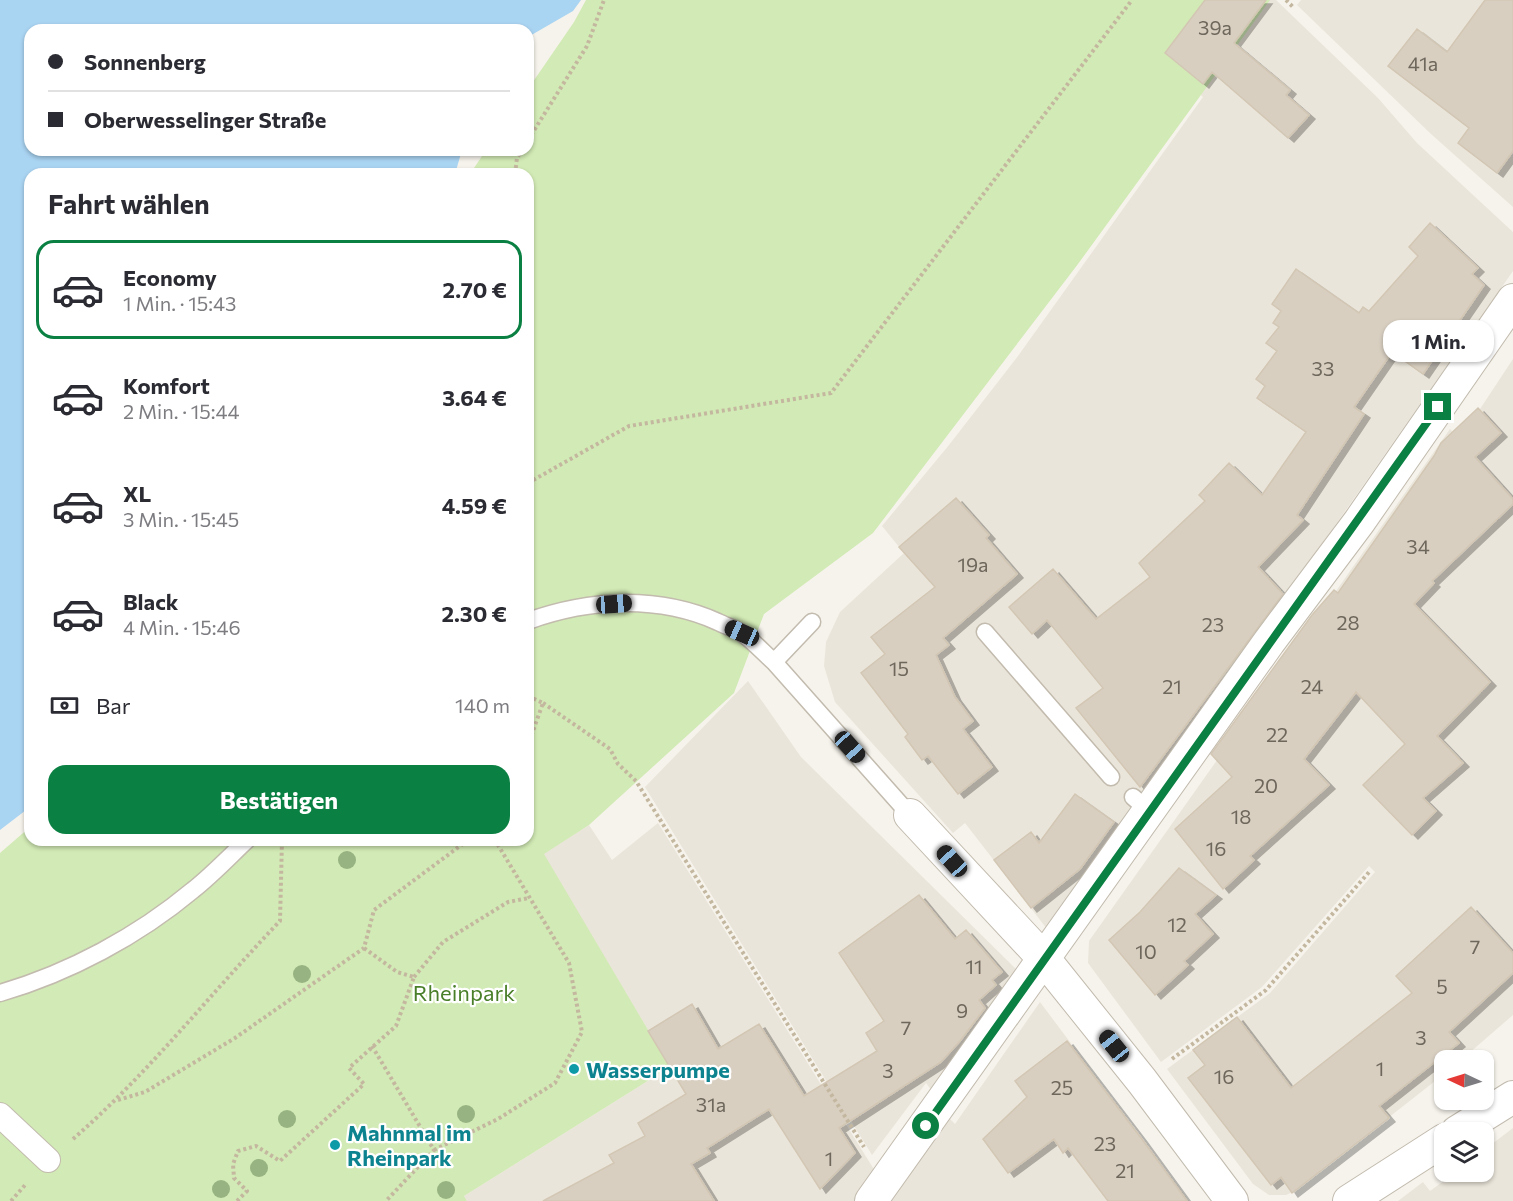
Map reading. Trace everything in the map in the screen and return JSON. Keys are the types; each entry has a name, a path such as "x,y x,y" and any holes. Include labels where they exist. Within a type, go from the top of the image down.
{"street":[{"path":"878,1191 1045,960 1141,804 1269,642 1359,522 1513,300"},
{"path":"910,814 1045,960 1142,1081 1232,1201"},
{"path":"1472,1122 1513,1097"},
{"path":"0,1115 48,1160"},
{"path":"1349,1201 1434,1146"}],"lane":[{"path":"534,619 551,613 593,606 635,603 670,606 702,615 742,633 774,662 910,814"},
{"path":"774,662 812,622"},
{"path":"985,632 1111,777"},
{"path":"0,993 38,982 135,932 193,891 241,846"}],"path":[{"path":"534,130 587,46 604,0"},
{"path":"534,480 629,426 831,393 1132,0"},
{"path":"1286,0 1293,7"},
{"path":"534,699 610,749 618,764 636,782 878,1191"},
{"path":"534,728 543,703"},
{"path":"48,1160 118,1100 280,921 282,846"},
{"path":"118,1100 145,1092 235,1038 364,948 374,910 460,846"},
{"path":"386,1201 434,1150 498,1119 555,1083 582,1032 569,963 499,846"},
{"path":"1142,1081 1266,990 1370,872"},
{"path":"237,1201 248,1191 234,1178 233,1164 238,1151 256,1146 280,1161 364,1084 349,1068 396,1026 414,977 443,942 508,902 529,898"},
{"path":"364,948 397,972 414,977"},
{"path":"372,1046 434,1150"},
{"path":"11,1201 27,1184"}],"shaded area":[{"path":"1205,0 1276,0 1378,98 1417,143 1513,232 1513,271 1234,670 1047,929 965,823 953,833 835,702 824,666 826,642 840,612 904,553 882,526 1018,356 1203,97 1187,83"},
{"path":"1301,0 1513,0 1513,207 1431,134 1297,5"},
{"path":"1513,359 1513,1015 1473,1050 1434,1050 1434,1082 1295,1191 1286,1195 1269,1195 1253,1184 1167,1069 1270,993 1375,872 1369,866 1262,987 1161,1062 1088,963 1089,941 1319,616 1315,612 1334,590 1336,591 1450,429 1453,432 1478,408 1480,409"},
{"path":"748,681 801,757 1017,970 932,1091 926,1083 872,1155 645,787"},
{"path":"658,823 875,1171 866,1189 855,1201 467,1201 464,1196 670,1067 543,854 589,825 612,860"},
{"path":"1040,1002 1189,1201 888,1201 949,1118 955,1124"},
{"path":"1513,1128 1513,1201 1398,1201 1423,1182 1430,1191 1442,1182 1494,1182 1494,1142"}],"green space":[{"name":"Rheinpark","path":"586,0 1270,0 1078,264 873,533 764,614 734,693 589,825 544,854 670,1067 464,1196 467,1201 0,1201 0,853 24,832 24,846 534,846 534,168 474,168 482,156 534,156 534,80 574,22"}],"water":[{"path":"0,0 581,0 573,11 534,34 534,24 24,24 24,156 460,156 457,168 24,168 24,812 0,830"}],"building":[{"path":"1205,0 1266,0 1234,43 1290,90 1286,95 1309,115 1288,138 1212,72 1203,84 1165,53"},
{"path":"1485,0 1513,0 1513,151 1497,173 1458,143 1469,128 1388,66 1417,29 1447,52"},
{"path":"1430,223 1478,268 1472,274 1484,285 1423,374 1392,352 1354,407 1364,414 1297,515 1303,520 1258,567 1283,594 1140,787 1076,708 1103,688 1047,620 1032,634 1009,607 1053,569 1096,619 1150,577 1139,563 1205,501 1199,495 1229,463 1262,495 1306,432 1257,398 1265,386 1256,379 1277,351 1266,343 1279,327 1273,323 1281,311 1272,304 1296,269 1359,313 1363,307 1369,311 1418,256 1409,247"},
{"path":"1478,408 1501,433 1475,457 1513,499 1513,504 1432,581 1434,583 1414,604 1490,682 1437,736 1463,763 1423,798 1436,811 1412,835 1363,785 1405,744 1356,692 1304,759 1329,785 1250,856 1254,860 1223,889 1175,829 1232,777 1211,754 1312,615 1334,590 1338,593 1441,443"},
{"path":"956,498 989,535 986,538 1017,574 943,638 949,645 936,655 955,697 973,721 963,729 992,767 958,794 928,756 922,760 905,737 908,734 861,673 885,654 871,637 935,587 899,547"},
{"path":"1075,794 1114,822 1080,869 1031,908 994,860 1031,832 1039,843"},
{"path":"1179,868 1216,895 1195,914 1213,934 1184,961 1188,965 1155,995 1109,940 1140,912"},
{"path":"919,895 955,939 966,930 1002,972 992,980 996,985 979,1000 985,1008 941,1062 839,1128 855,1153 820,1189 769,1109 707,1148 710,1153 691,1164 714,1201 543,1201 614,1163 609,1155 645,1136 638,1123 686,1094 648,1031 692,1004 718,1049 759,1024 804,1096 877,1051 866,1033 884,1021 839,953"},
{"path":"1471,907 1513,953 1513,973 1449,1032 1459,1043 1450,1050 1434,1050 1434,1063 1379,1106 1389,1118 1292,1193 1281,1177 1271,1185 1188,1078 1205,1065 1193,1050 1237,1017 1291,1088 1412,993 1396,976"},
{"path":"1067,1041 1187,1201 1108,1201 1068,1148 1063,1153 1054,1139 1008,1173 983,1139 1027,1097 1015,1081"}],"place":[{"name":"Wasserpumpe","path":"574,1069"},
{"name":"Mahnmal im Rheinpark","path":"335,1145"}],"route":[{"path":"926,1126 1269,642 1359,522 1438,407"}]}
